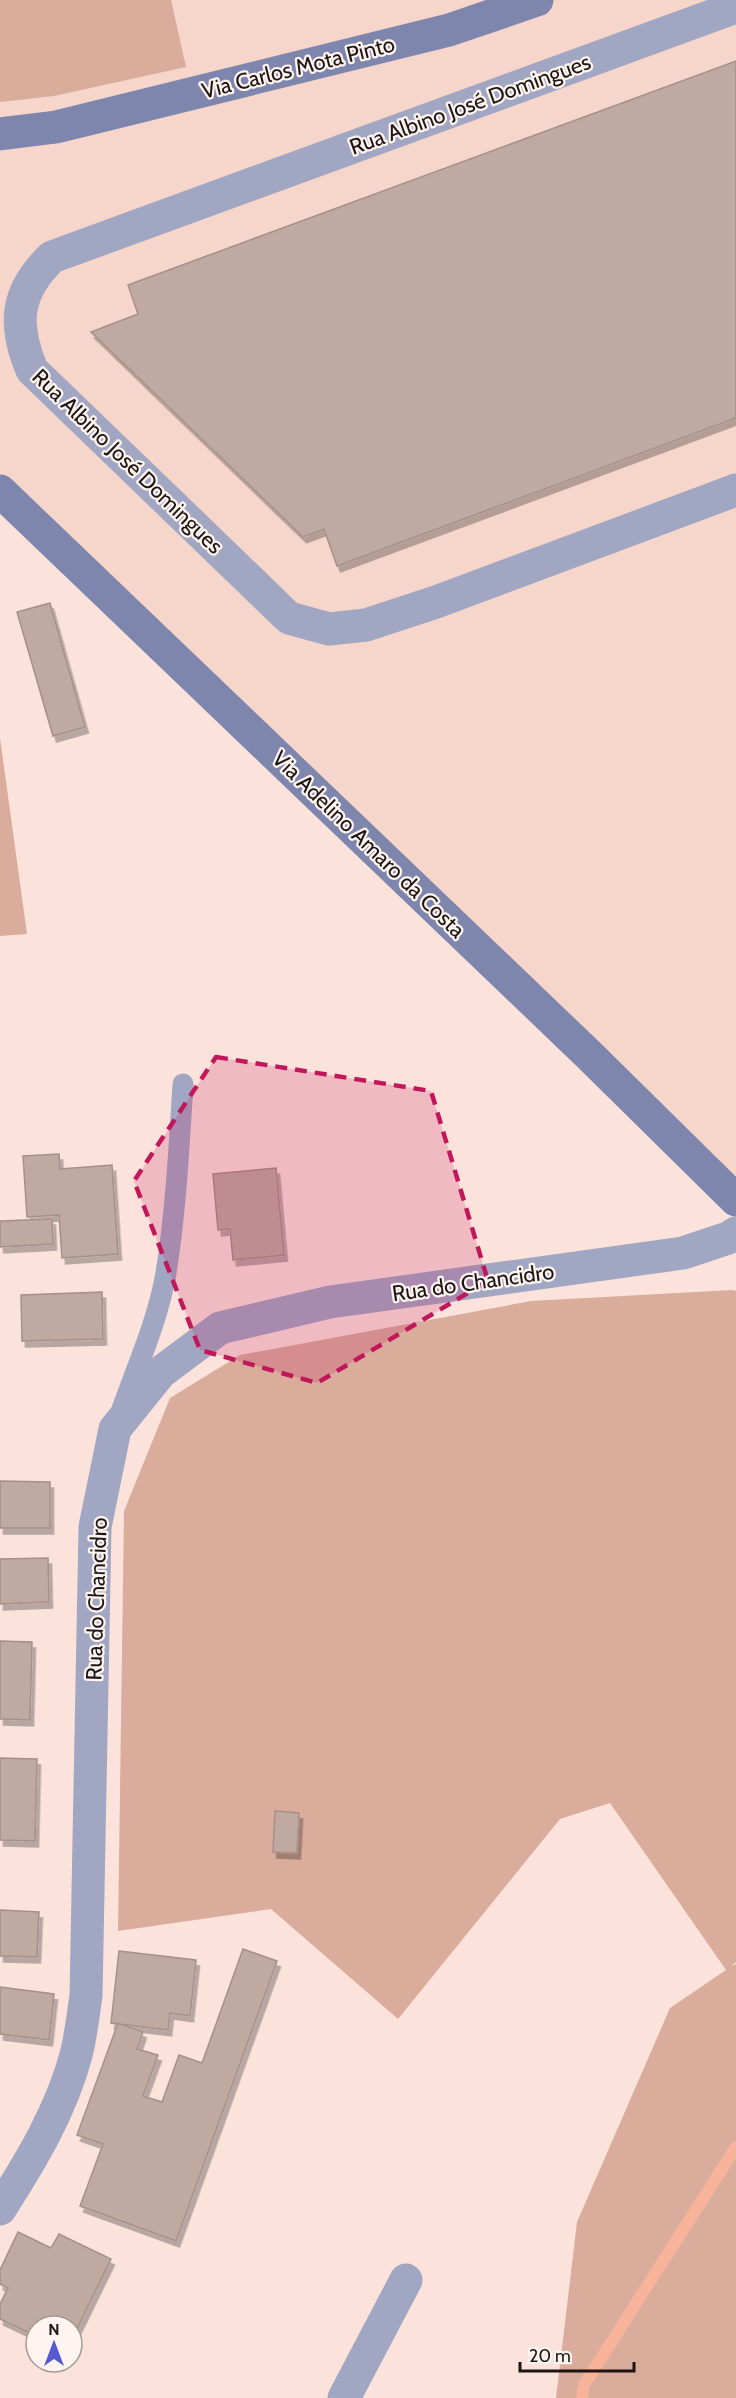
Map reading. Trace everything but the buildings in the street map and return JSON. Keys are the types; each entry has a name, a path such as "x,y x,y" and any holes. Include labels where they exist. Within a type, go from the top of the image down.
{"main road":[{"name":"Via Carlos Mota Pinto","path":"0,134 56,127 449,30 537,0"},
{"name":"Via Carlos Mota Pinto","path":"0,154 56,127"},
{"name":"Via Adelino Amaro da Costa","path":"0,491 590,1055 736,1200"}],"street":[{"name":"Rua Albino José Domingues","path":"736,6 52,257 35,273 22,305 19,320 22,346 32,370 289,618 329,629 366,625 436,602 736,490"},
{"name":"Rua do Chancidro","path":"0,2209 35,2155 58,2104 76,2055 86,1996 96,1527 115,1429 161,1372 220,1328 330,1302 683,1252 736,1233"},
{"path":"344,2398 406,2280"}],"lane":[{"path":"115,1429 153,1324 165,1274 176,1194 183,1084"}],"highlighted area":[{"path":"216,1057 431,1091 488,1281 317,1383 200,1350 134,1181"}],"shaded area":[{"path":"0,0 736,0 736,1185 0,496"},
{"path":"0,0 171,0 186,67 54,96 0,102"},
{"path":"0,738 27,934 0,936"},
{"path":"736,1291 736,1962 732,1966 736,1964 736,2398 556,2398 577,2222 670,2008 726,1970 610,1803 560,1819 398,2019 271,1909 118,1931 124,1511 170,1398 240,1355 531,1301"}],"waterway":[{"path":"582,2398 584,2385 736,2147"}]}
